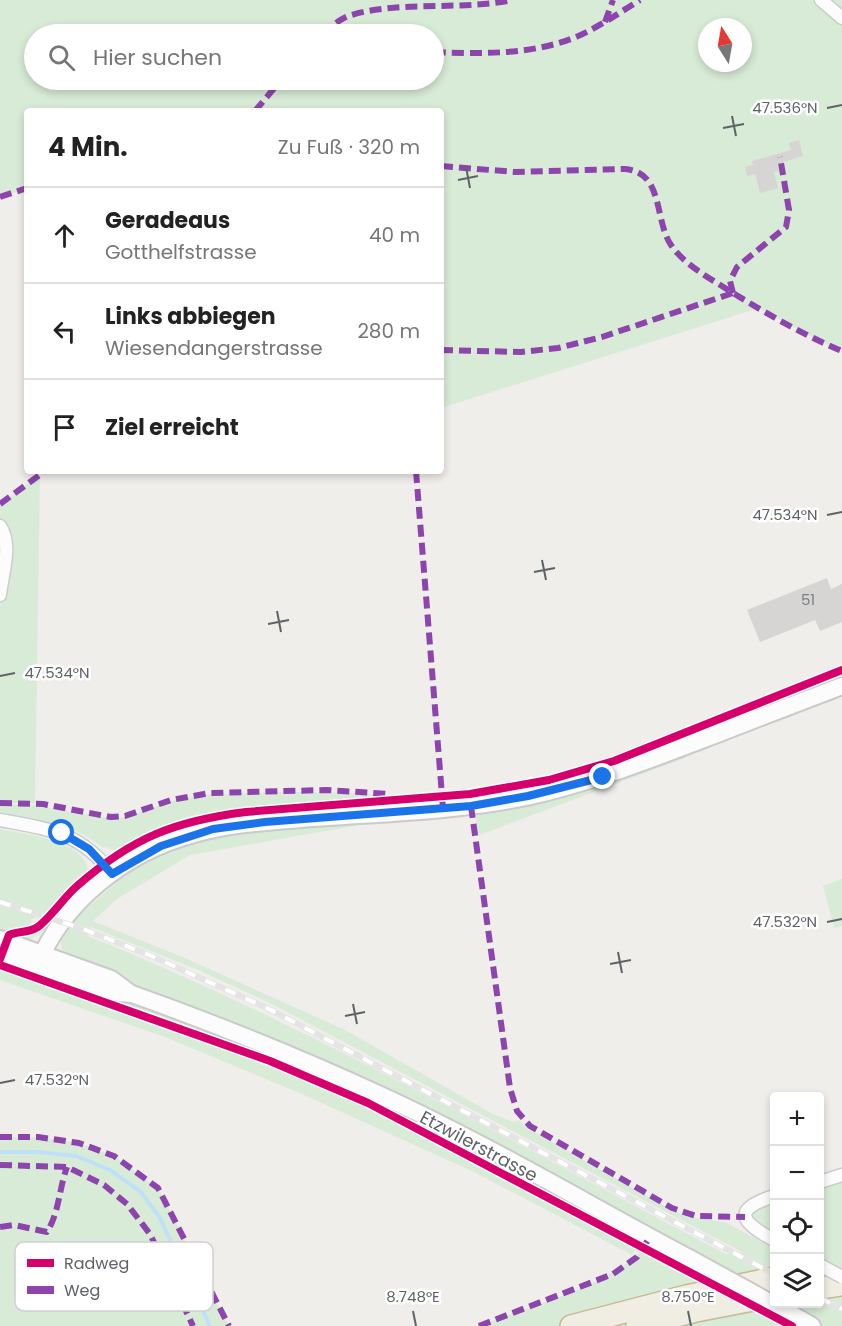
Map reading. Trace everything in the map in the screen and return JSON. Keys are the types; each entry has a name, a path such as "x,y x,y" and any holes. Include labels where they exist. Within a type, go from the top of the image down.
{"highway":[{"path":"824,1270 842,1268"},
{"path":"571,1326 675,1299 770,1279"},
{"path":"824,1287 842,1285"},
{"path":"637,1326 770,1297"}],"main road":[{"path":"40,960 49,939 84,897 112,874 161,846 213,829 265,822 471,806 571,786 617,772 842,686"},
{"name":"Etzwilerstrasse","path":"0,939 107,992 132,994 271,1047 391,1100 474,1142 806,1322"},
{"name":"Etzwilerstrasse","path":"0,954 40,960"}],"street":[{"path":"821,0 842,18"},
{"path":"0,526 5,535 6,545 0,595"},
{"path":"0,820 56,831 73,838 93,852 112,874"},
{"path":"824,1180 842,1175"},
{"path":"770,1197 753,1203 746,1209 745,1217 756,1230 770,1238"},
{"path":"824,1268 842,1277"}],"green space":[{"path":"0,0 842,0 842,351 759,308 444,407 444,108 24,108 24,189 0,197"},
{"path":"40,475 35,803 0,803 0,595 6,551 0,526 0,504"},
{"path":"842,670 842,686 617,772 614,761"},
{"path":"688,750 690,756 477,836 478,813"},
{"path":"301,792 355,793 390,798 281,805 200,816 166,826 116,851 103,848 68,828 41,821 0,815 0,804 31,805 113,819 195,796"},
{"path":"408,802 400,806 343,811 127,854 126,852 185,827 226,818"},
{"path":"372,819 354,826 190,855 117,899 93,921 185,958 345,1030 493,1114 513,1122 519,1120 527,1128 670,1209 689,1217 725,1222 764,1243 770,1244 770,1308 824,1308 824,1185 842,1179 842,1326 479,1326 592,1283 631,1260 644,1247 673,1263 691,1259 271,1040 66,957 62,951 61,939 80,914 124,876 179,845 219,833","holes":["91,927 198,970 268,1002 742,1252 726,1254 331,1047 251,1008 88,936"]},
{"path":"0,829 38,836 66,846 77,852 85,861 88,872 46,913 31,919 33,926 10,930 2,936 0,935"},
{"path":"842,879 842,926 834,928 823,886"},
{"path":"85,882 86,884 40,934 26,941 13,939 16,935 28,934 40,929 66,899"},
{"path":"0,968 201,1038 329,1088 424,1134 636,1248 632,1255 474,1172 302,1094 165,1037 0,980"},
{"path":"97,995 130,1003 178,1020 280,1059 332,1082 435,1131 638,1238 636,1240 431,1131 329,1082"},
{"path":"0,1137 38,1137 79,1143 114,1156 158,1188 186,1242 15,1242 15,1311 213,1311 213,1295 229,1326 0,1326"},
{"path":"770,1201 770,1231 753,1217 756,1207"}],"building":[{"path":"799,140 803,156 777,164 779,171 774,172 778,188 760,193 755,174 747,176 745,167 753,165 752,161 791,150 789,143"},
{"path":"827,578 831,589 842,584 842,622 820,631 815,620 760,642 747,610"}],"waterway":[{"path":"0,1152 39,1152 76,1156 110,1170 141,1192 160,1218 171,1242"},
{"path":"203,1311 210,1326"}],"railway":[{"path":"0,902 83,929 149,955 267,1008 770,1272"},
{"path":"824,1300 842,1309"}],"marked path":[{"path":"334,24 348,16 388,8 472,5 513,0"},
{"path":"605,22 613,0"},
{"path":"444,52 506,52 559,43 593,29 640,0"},
{"path":"258,108 273,90"},
{"path":"733,293 730,281 737,267 786,227 789,210 780,157"},
{"path":"444,166 515,172 625,169 637,172 652,188 671,245 689,264 767,314 842,351"},
{"path":"0,197 24,189"},
{"path":"444,350 521,352 558,348 602,337 733,293"},
{"path":"0,504 41,474"},
{"path":"416,474 443,808"},
{"path":"0,803 43,804 111,817 125,816 171,800 210,793 326,790 391,794"},
{"path":"471,806 510,1088 517,1111 530,1126 672,1208 696,1216 745,1217"},
{"path":"0,1137 38,1137 79,1143 114,1156 158,1188 186,1242"},
{"path":"0,1165 67,1167 104,1185 127,1204 154,1242"},
{"path":"0,1227 14,1225 47,1232 54,1217 67,1167"},
{"path":"479,1326 613,1274 637,1257 650,1237"},
{"path":"213,1295 229,1326"},
{"path":"186,1311 193,1326"}],"cycle path":[{"path":"0,959 9,935 36,928 72,890 116,855 155,834 175,827 246,812 470,794 549,780 614,761 842,670"},
{"path":"0,965 270,1061 368,1103 792,1326"}],"route":[{"path":"62,833 89,849 112,874 137,857 161,846 213,829 242,824 471,806 528,796 603,777"}]}
